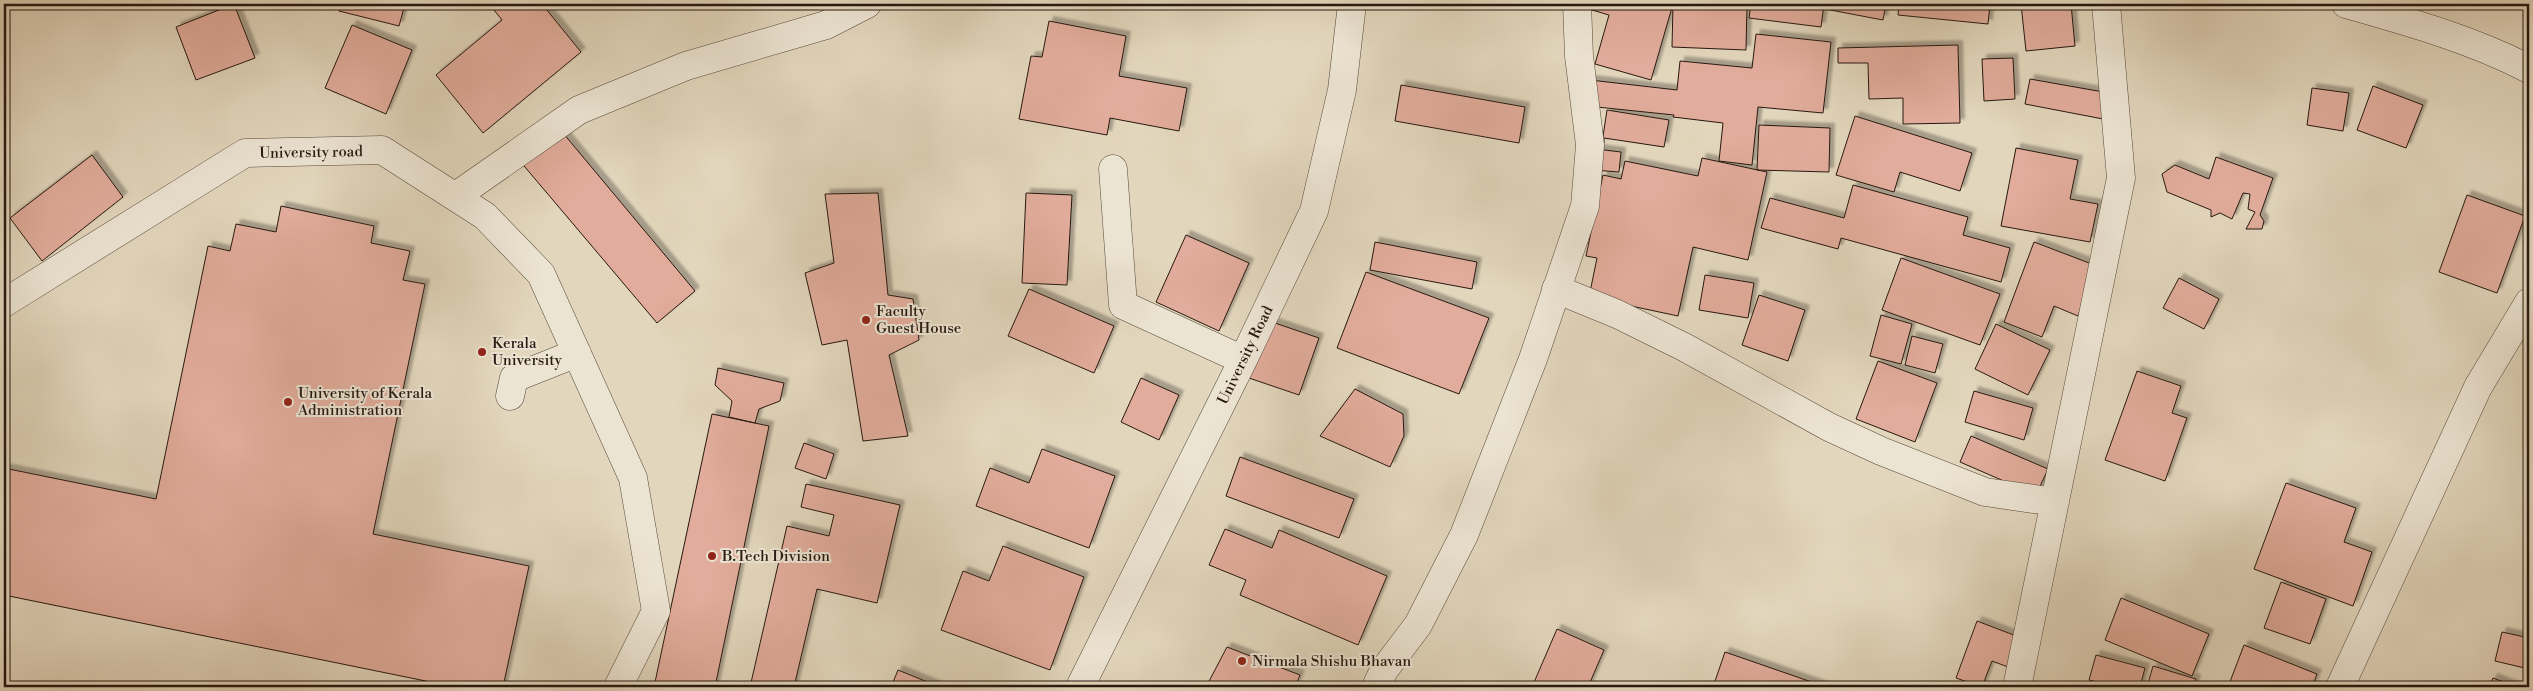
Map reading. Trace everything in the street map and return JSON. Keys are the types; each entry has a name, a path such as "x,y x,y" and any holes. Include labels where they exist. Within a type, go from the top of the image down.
{"street":[{"path":"456,196 579,110 686,66 826,25 867,4"},
{"name":"University Road","path":"1080,687 1243,360 1314,210 1342,90 1352,4"},
{"path":"1376,687 1384,670 1418,625 1464,535 1533,358 1585,206 1589,153 1579,56 1577,4"},
{"path":"2017,687 2121,178 2106,4"},
{"path":"2346,4 2440,30 2505,56 2529,69"},
{"name":"University road","path":"4,303 245,153 382,150 456,196 486,216 541,274 633,478 656,612 618,687"},
{"path":"1113,169 1123,306 1243,360"},
{"path":"1556,289 1617,314 1684,347 1829,427 1881,451 1985,492 2055,502"},
{"path":"2340,687 2478,387 2529,302"},
{"path":"510,396 514,378 575,348"}],"building":[{"path":"234,4 255,58 196,80 176,27"},
{"path":"340,4 405,4 399,26 339,11"},
{"path":"489,4 542,4 581,52 483,133 436,75 502,20"},
{"path":"1583,4 1673,4 1651,80 1595,64 1609,15 1582,7"},
{"path":"1673,4 1747,6 1746,50 1672,47"},
{"path":"1751,4 1824,4 1821,27 1749,18"},
{"path":"1826,4 1886,4 1883,20 1825,9"},
{"path":"1899,4 1990,4 1988,24 1898,15"},
{"path":"2021,4 2071,4 2075,46 2026,51"},
{"path":"1049,21 1126,36 1119,76 1187,88 1179,131 1110,118 1107,135 1019,119 1031,56 1042,57"},
{"path":"352,25 412,50 386,114 325,88"},
{"path":"1756,34 1831,42 1823,113 1758,107 1752,165 1719,161 1723,123 1673,117 1674,115 1587,106 1590,80 1677,90 1680,61 1752,68"},
{"path":"1958,45 1960,123 1903,124 1903,98 1869,99 1868,63 1838,63 1838,48"},
{"path":"2013,58 2015,99 1984,101 1982,59"},
{"path":"2030,79 2109,93 2103,119 2025,104"},
{"path":"1401,85 1525,107 1519,143 1395,121"},
{"path":"2373,86 2423,105 2406,148 2357,130"},
{"path":"2312,88 2349,93 2343,131 2307,125"},
{"path":"1607,110 1669,120 1664,147 1604,138 1604,143 1602,143"},
{"path":"1855,116 1972,153 1960,191 1900,172 1894,192 1836,175"},
{"path":"1759,125 1830,128 1829,172 1757,170"},
{"path":"558,127 695,291 657,323 519,160"},
{"path":"2016,148 2078,160 2070,199 2098,204 2090,242 2001,226"},
{"path":"1596,149 1621,152 1619,172 1593,170"},
{"path":"92,155 123,197 42,261 10,218"},
{"path":"2216,157 2273,178 2260,215 2264,221 2262,229 2246,229 2255,212 2248,209 2250,194 2243,193 2232,219 2220,213 2211,217 2211,210 2167,192 2162,174 2175,165 2209,179"},
{"path":"1702,158 1767,172 1748,260 1693,247 1678,316 1589,297 1597,258 1586,256 1603,175 1621,179 1625,161 1698,176"},
{"path":"1853,185 1968,217 1963,235 2010,248 2001,282 1841,238 1838,249 1761,228 1770,198 1844,218"},
{"name":"Faculty Guest House","path":"878,193 888,295 913,299 919,340 889,355 908,436 863,441 847,340 822,345 805,273 834,263 825,194"},
{"path":"1026,193 1072,195 1067,285 1022,283"},
{"path":"2467,195 2525,216 2497,293 2439,272"},
{"name":"University of Kerala Administration","path":"281,206 374,226 371,243 410,251 403,280 425,284 373,534 529,566 503,687 455,687 4,595 4,468 156,499 208,246 230,251 236,224 276,232"},
{"path":"1186,235 1249,263 1219,331 1156,302"},
{"path":"1375,242 1477,262 1472,289 1370,270"},
{"path":"2034,242 2097,266 2078,316 2054,306 2042,337 2004,322"},
{"path":"1901,258 2000,294 1980,345 1882,310"},
{"path":"1366,272 1489,318 1459,394 1337,348"},
{"path":"1705,275 1754,283 1748,318 1699,310"},
{"path":"2179,278 2219,299 2204,329 2163,308"},
{"path":"1029,289 1114,326 1094,373 1008,336"},
{"path":"1759,295 1805,310 1788,361 1742,345"},
{"path":"1881,315 1912,324 1901,364 1870,356"},
{"path":"1269,321 1319,338 1299,395 1249,378"},
{"path":"1996,324 2050,350 2028,395 1975,369"},
{"path":"1912,336 1943,344 1935,373 1905,365"},
{"path":"1878,361 1937,383 1915,442 1856,419"},
{"path":"718,368 784,383 780,401 759,409 755,423 729,417 732,401 715,385"},
{"path":"2137,371 2181,386 2172,413 2187,418 2165,481 2105,460"},
{"path":"1141,378 1179,395 1159,440 1121,422"},
{"path":"1355,389 1403,414 1404,436 1390,467 1320,436"},
{"path":"1974,391 2033,408 2024,440 1965,422"},
{"name":"B.Tech Division","path":"712,414 769,426 715,687 654,687"},
{"path":"1971,436 2048,469 2036,495 1960,462"},
{"path":"804,443 834,454 826,479 795,468"},
{"path":"1042,449 1115,476 1089,548 976,506 990,468 1029,483"},
{"path":"1240,457 1354,499 1339,538 1226,496"},
{"path":"2286,483 2356,508 2344,542 2372,552 2353,606 2254,569"},
{"path":"806,484 900,505 877,603 817,589 794,687 750,687 787,526 829,536 834,515 801,507"},
{"path":"1225,529 1272,548 1279,530 1387,576 1358,645 1240,595 1246,580 1209,565"},
{"path":"1003,546 1084,577 1050,670 941,630 963,571 989,581"},
{"path":"2281,582 2326,599 2310,644 2264,628"},
{"path":"2121,598 2209,634 2192,676 2105,640"},
{"path":"1977,621 2019,637 2008,667 1992,661 1982,687 1956,678"},
{"path":"1557,629 1604,650 1588,687 1532,687"},
{"path":"2502,632 2529,638 2529,669 2495,661"},
{"path":"2244,645 2317,674 2312,687 2228,687"},
{"name":"Nirmala Shishu Bhavan","path":"1227,647 1300,675 1295,687 1206,687"},
{"path":"1725,652 1826,687 1713,687"},
{"path":"2096,655 2145,668 2140,687 2118,687 2089,680"},
{"path":"2153,666 2196,679 2194,687 2147,687"},
{"path":"898,670 940,687 891,687"},
{"path":"2493,678 2517,687 2489,687"}],"place":[{"name":"Faculty Guest House","path":"866,320"},
{"name":"Kerala University","path":"482,352"},
{"name":"University of Kerala Administration","path":"288,402"},
{"name":"B.Tech Division","path":"712,556"},
{"name":"Nirmala Shishu Bhavan","path":"1242,661"}]}
